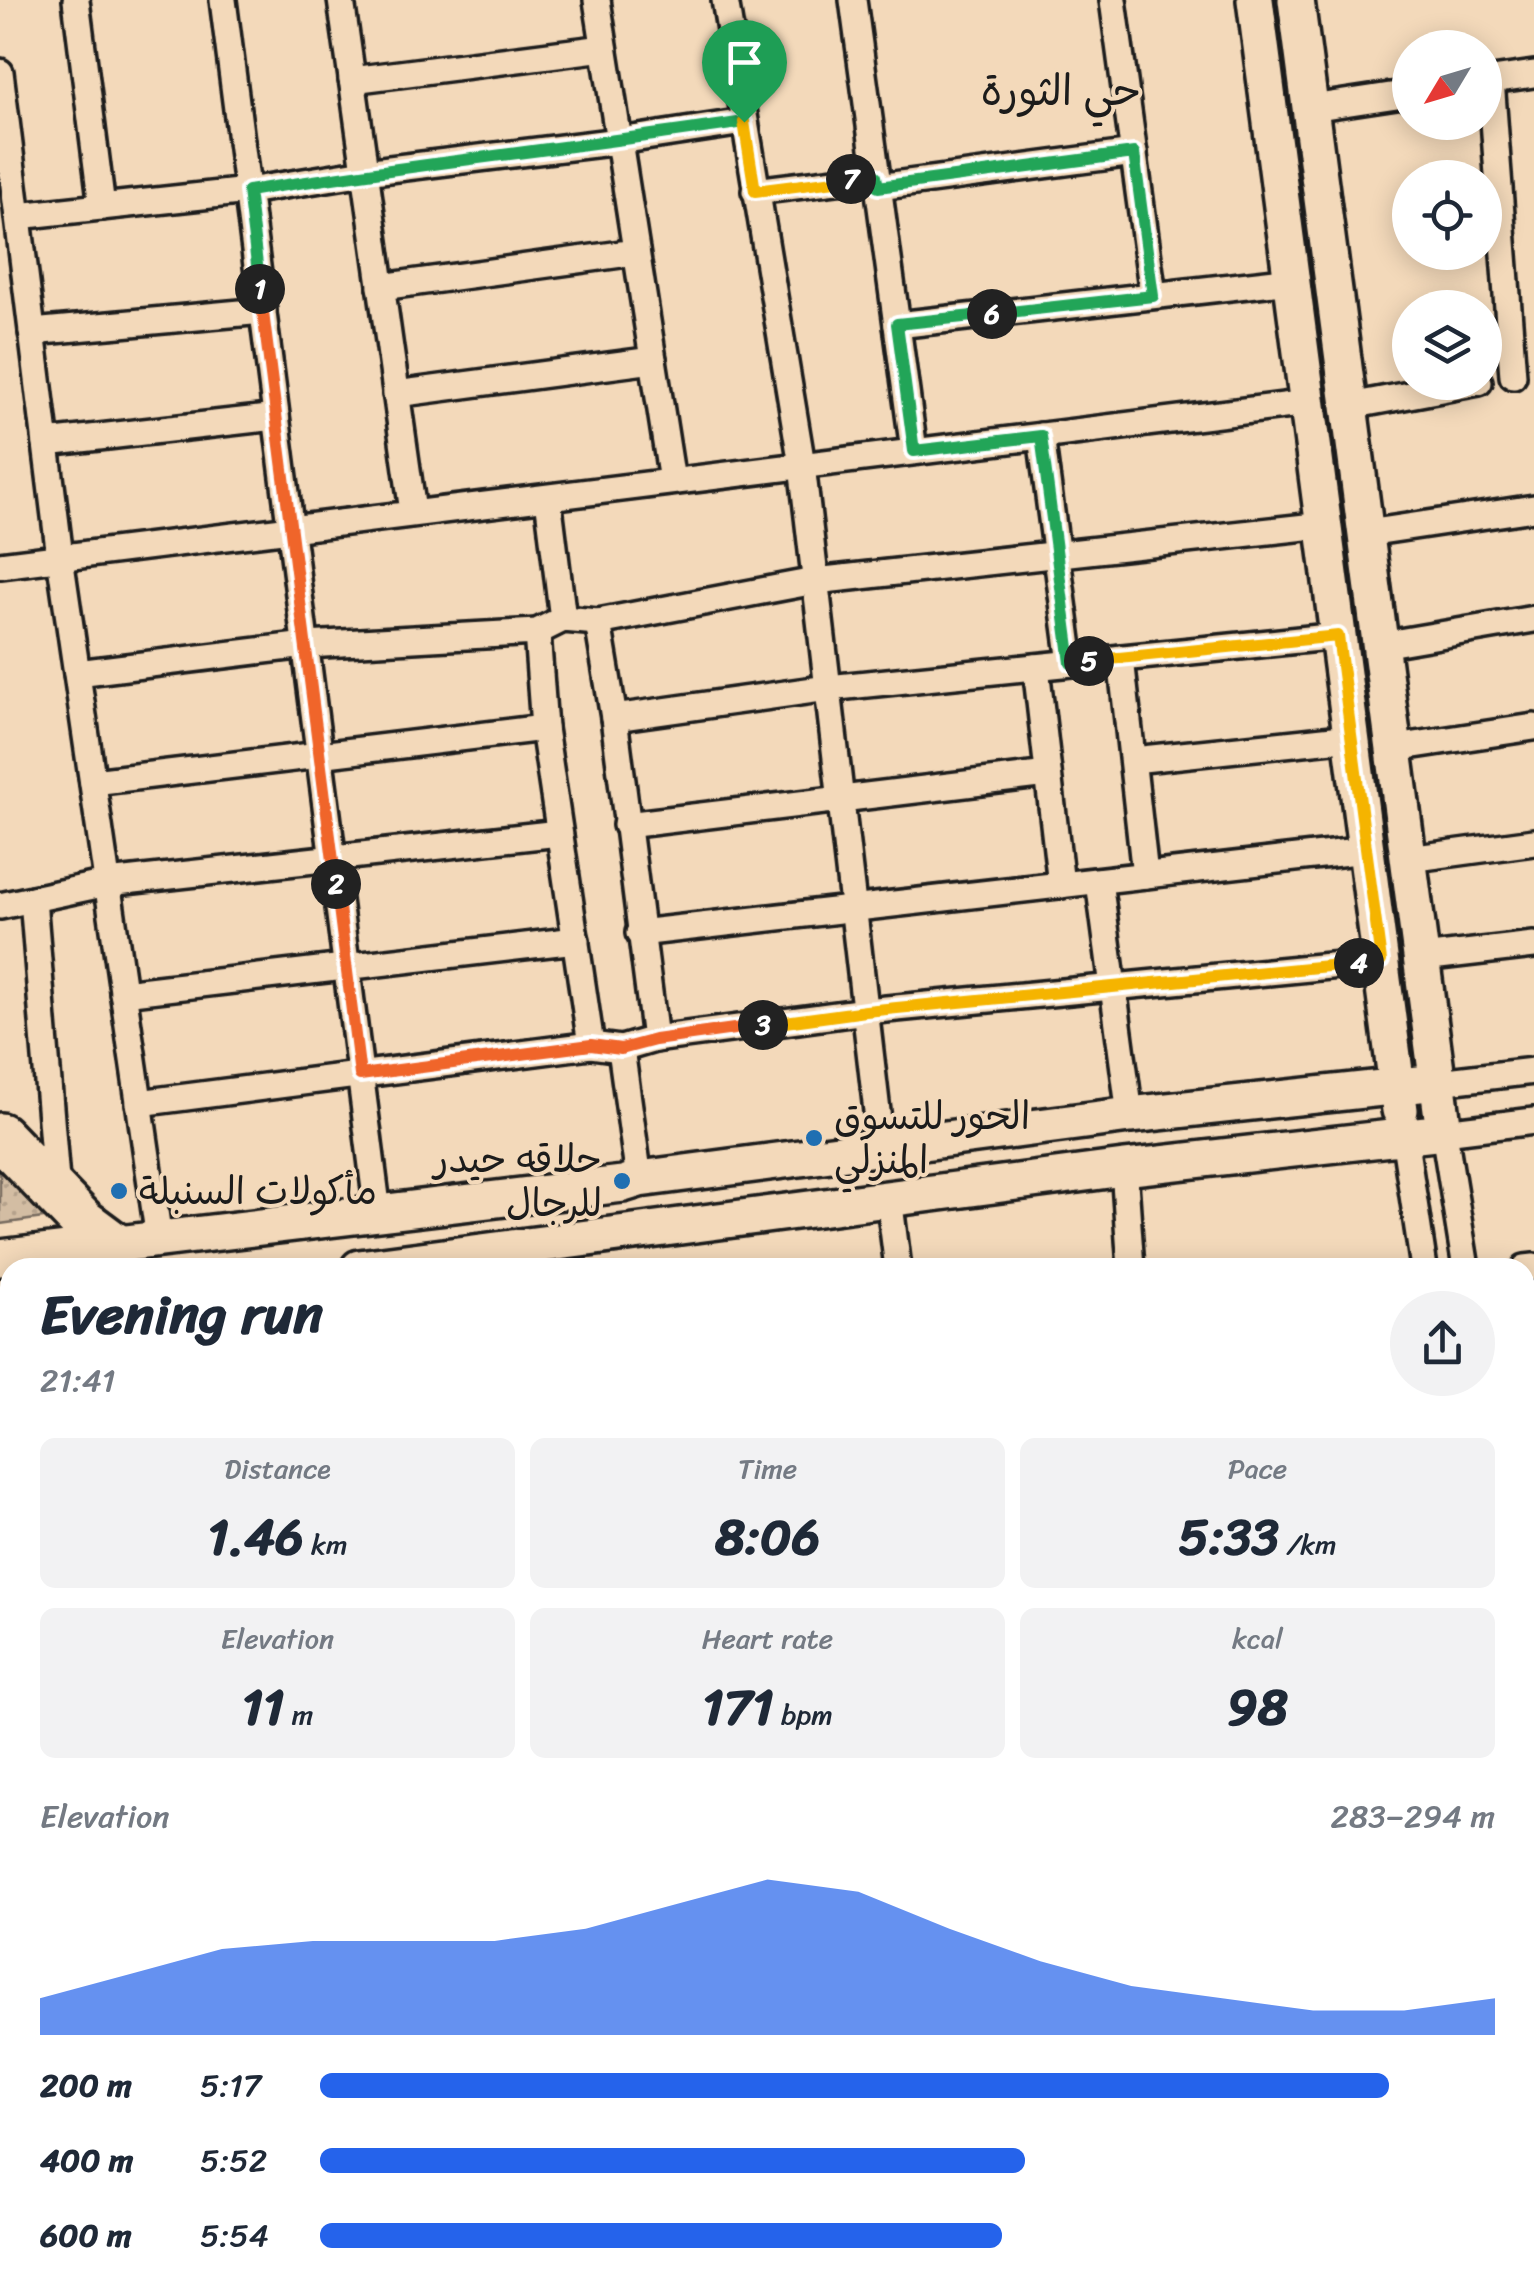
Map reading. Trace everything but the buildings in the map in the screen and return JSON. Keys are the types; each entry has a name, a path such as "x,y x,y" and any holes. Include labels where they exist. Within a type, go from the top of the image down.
{"highway":[{"path":"0,1136 58,1196 114,1245"}],"street":[{"path":"76,0 102,207"},
{"path":"223,0 378,1213"},
{"path":"341,0 413,512"},
{"path":"597,0 672,481"},
{"path":"725,0 802,465 882,1146"},
{"path":"853,0 914,451"},
{"path":"1113,0 1153,296"},
{"path":"1256,0 1422,1258"},
{"path":"1296,0 1444,1132 1464,1258"},
{"path":"352,80 604,48"},
{"path":"0,72 4,133 18,216 60,557 159,1239"},
{"path":"1502,79 1534,74"},
{"path":"1311,108 1392,95"},
{"path":"18,216 248,191 744,122"},
{"path":"1495,140 1524,374"},
{"path":"755,191 877,182 1134,153"},
{"path":"381,287 636,252"},
{"path":"897,324 1292,280"},
{"path":"32,332 263,310"},
{"path":"396,394 654,360"},
{"path":"1350,406 1392,398"},
{"path":"0,565 1308,403"},
{"path":"46,443 276,417"},
{"path":"1041,436 1071,663"},
{"path":"548,498 563,619"},
{"path":"1366,533 1534,508"},
{"path":"77,673 306,645 538,632 563,619 598,622 815,581 1324,526"},
{"path":"1381,645 1534,619"},
{"path":"598,622 655,1040"},
{"path":"538,632 544,728 591,1045"},
{"path":"614,718 828,688 1338,636"},
{"path":"1121,658 1145,875"},
{"path":"1036,666 1061,885"},
{"path":"1395,748 1534,727"},
{"path":"93,782 544,728"},
{"path":"1132,760 1352,737"},
{"path":"626,825 1048,774"},
{"path":"0,906 107,883 559,833"},
{"path":"1409,858 1534,842"},
{"path":"639,933 1366,850"},
{"path":"1099,881 1130,1115"},
{"path":"32,899 58,1196"},
{"path":"123,993 576,940"},
{"path":"1422,958 1534,945"},
{"path":"139,1103 591,1045 621,1049 655,1040 866,1011 1381,961"},
{"path":"621,1049 631,1182 627,1233"},
{"path":"0,1258 631,1182 1130,1115 1534,1071"},
{"path":"517,1258 627,1233 1124,1168 1534,1121"},
{"path":"1124,1168 1130,1258"},
{"path":"889,1198 897,1258"}],"shaded area":[{"path":"0,1153 57,1216 0,1224"}],"place":[{"name":"الحور للتسوق المنزلي","path":"814,1138"},
{"name":"حلاقه حيدر للرجال","path":"622,1181"},
{"name":"مأكولات السنبلة","path":"119,1191"}],"district":[{"name":"حي الثورة","path":"1061,90"}],"route":[{"path":"744,122 755,191 876,176 878,187 1134,153 1153,296 897,324 914,451 1041,436 1071,663 1338,636 1381,961 866,1011 655,1040 621,1049 591,1045 360,1075 248,191 744,122"}]}
